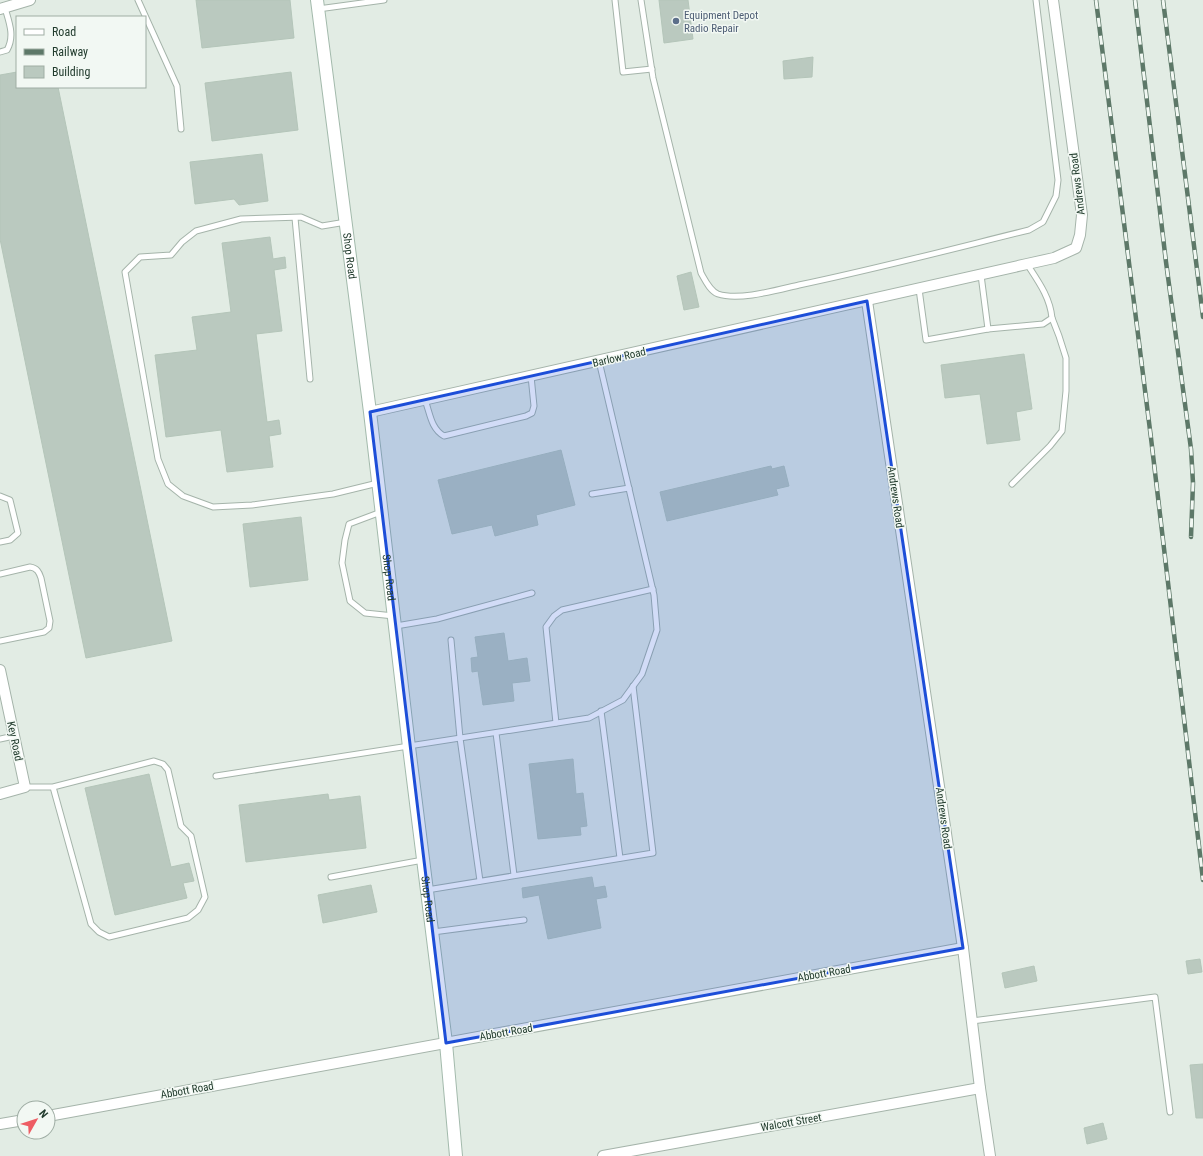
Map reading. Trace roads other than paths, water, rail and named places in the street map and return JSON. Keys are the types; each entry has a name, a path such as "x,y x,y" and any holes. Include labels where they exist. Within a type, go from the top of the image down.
{"street":[{"path":"2,8 30,0"},
{"name":"Andrews Road","path":"990,1156 963,948 867,301 1054,258 1076,248 1080,235 1082,215 1053,0"},
{"name":"Shop Road","path":"318,4 370,412 426,890 446,1043 456,1156"},
{"name":"Barlow Road","path":"370,412 867,301"},
{"name":"Key Road","path":"0,670 25,788"},
{"path":"0,794 25,788"},
{"name":"Abbott Road","path":"56,1115 963,948"},
{"name":"Walcott Street","path":"603,1156 980,1088"},
{"path":"0,1124 16,1121"}],"lane":[{"path":"138,0 145,16"},
{"path":"318,4 384,0"},
{"path":"615,0 623,72 652,69"},
{"path":"641,0 652,69 692,242 701,274 707,284 717,294 732,296 753,295 836,277 1013,234 1028,230 1043,222 1056,196 1058,180 1036,0"},
{"path":"0,52 7,50 11,42 11,27 2,8"},
{"path":"146,18 177,86 181,129"},
{"path":"346,222 322,226 301,217 241,218 196,231 182,242 171,255 140,257 124,272 158,459 168,484 183,496 213,507 252,505 333,494 378,483"},
{"path":"295,218 310,380"},
{"path":"1012,484 1050,446 1062,431 1066,391 1066,358 1052,318 1051,308 1043,288 1027,264"},
{"path":"981,275 988,329"},
{"path":"918,289 926,340 988,329 1044,324 1052,318"},
{"path":"216,776 589,718 624,700 642,674 657,630 653,589 599,361"},
{"path":"425,400 434,428 438,433 444,436 526,416 532,413 534,406 531,376"},
{"path":"592,494 629,488"},
{"path":"0,496 10,500 18,533 10,540 0,542"},
{"path":"382,511 349,524 345,540 342,563 350,601 365,613 394,621 437,619 532,593"},
{"path":"0,574 30,567 35,568 39,572 41,578 50,621 49,628 44,632 0,641"},
{"path":"556,723 546,627 554,616 562,610 653,589"},
{"path":"451,640 460,738 480,881"},
{"path":"426,890 653,853 633,686"},
{"path":"601,711 620,858"},
{"path":"496,733 514,876"},
{"path":"0,739 14,736"},
{"path":"25,788 53,787 154,761 163,764 168,770 181,826 191,836 205,897 198,910 188,918 109,937 99,932 91,924 53,787"},
{"path":"331,877 423,860"},
{"path":"432,932 524,920"},
{"path":"972,1022 1155,996 1170,1112"}],"railway":[{"path":"1096,0 1151,438 1203,880"},
{"path":"1135,0 1166,262 1191,449 1193,483 1191,537"},
{"path":"1163,0 1203,317"}],"place":[{"name":"Equipment Depot Radio Repair","path":"676,21"}]}
